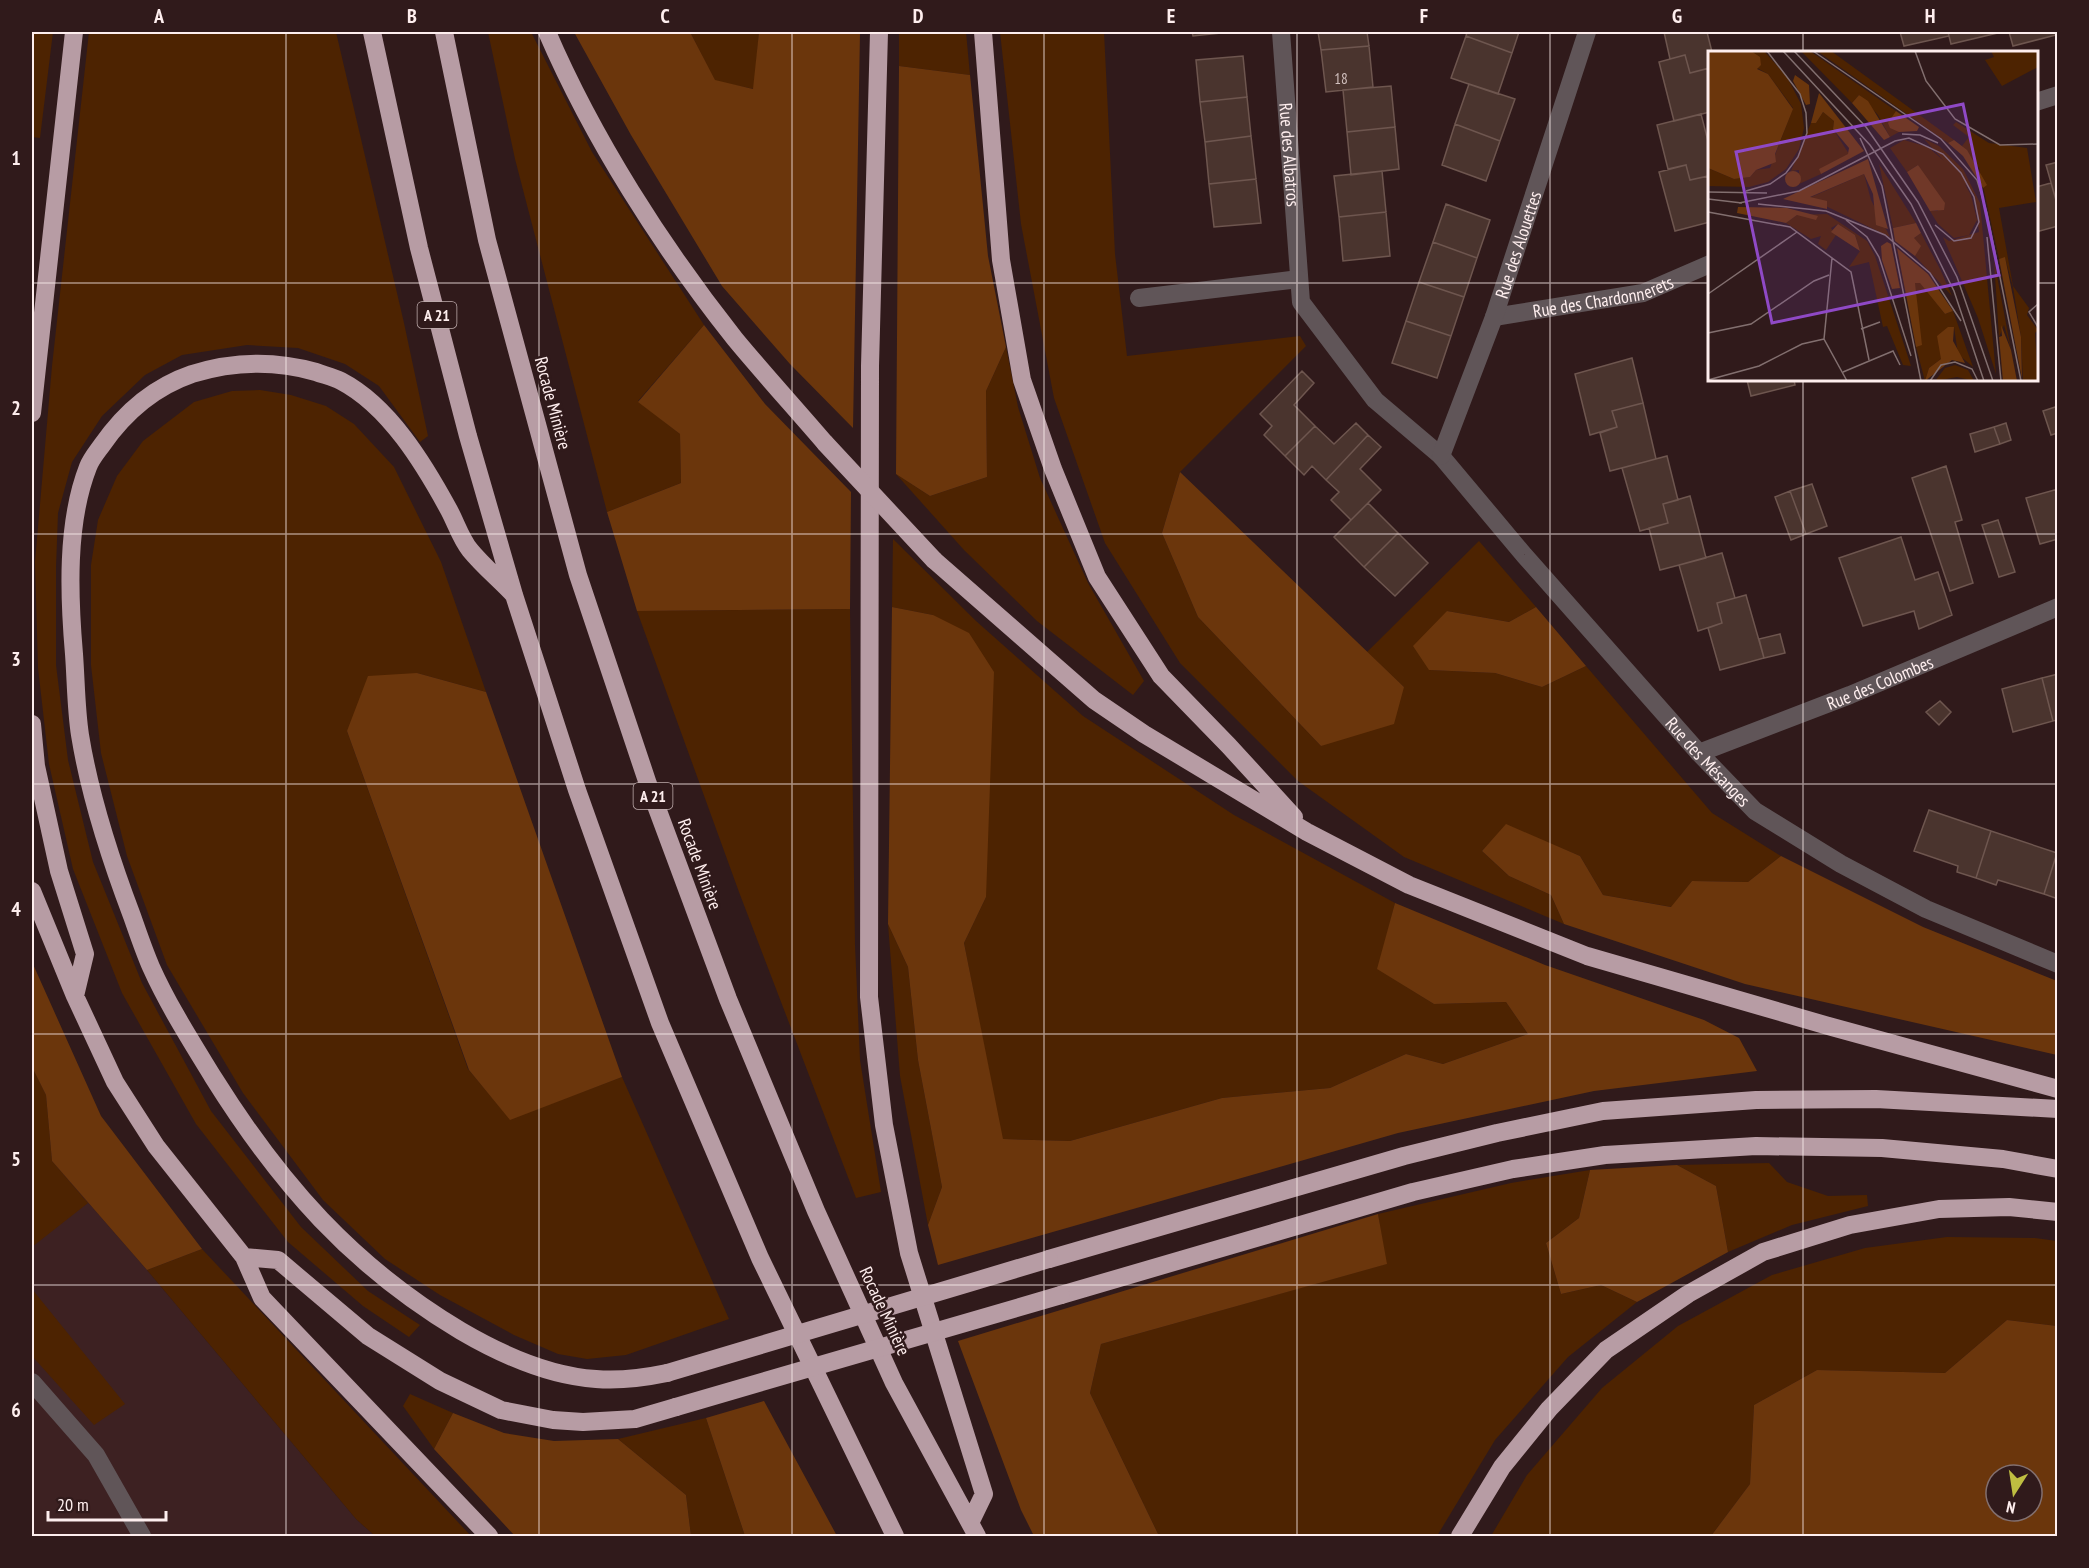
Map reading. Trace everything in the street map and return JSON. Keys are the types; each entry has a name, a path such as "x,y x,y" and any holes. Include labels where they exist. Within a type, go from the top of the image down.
{"highway":[{"path":"32,413 74,32"},
{"name":"A 21","path":"372,32 419,248 468,436 514,595 577,789 660,1023 760,1258 895,1536"},
{"name":"Rocade Minière","path":"444,32 487,240 578,574 648,784 728,999 816,1211 894,1383 973,1530"},
{"path":"547,32 603,145 668,249 736,339 825,443 934,560 1094,700 1144,734 1307,832 1408,885 1587,956 2058,1089"},
{"path":"879,32 870,378 869,998 884,1125 909,1253 984,1494 973,1530"},
{"path":"983,32 1001,260 1022,380 1053,470 1097,577 1161,676 1229,746 1307,832"},
{"path":"514,595 468,548 449,509 427,473 397,429 368,398 338,379 295,366 254,362 216,366 179,378 149,394 116,424 89,463 78,501 72,545 70,612 80,734 99,818 117,877 151,967 192,1044 232,1108 273,1166 330,1231 378,1275 428,1311 486,1346 538,1368 592,1379 632,1380 667,1373 1404,1156 1497,1133 1603,1111 1756,1100 1876,1099 2058,1110"},
{"path":"32,724 36,766 59,870 85,954 75,996"},
{"path":"32,891 75,996 115,1082 156,1146 244,1257 262,1298 489,1536"},
{"path":"244,1257 278,1260 368,1336 440,1381 501,1410 553,1420 583,1422 635,1419 1413,1192 1513,1169 1605,1155 1756,1146 1882,1148 2003,1159 2058,1169"},
{"path":"1460,1536 1502,1467 1549,1409 1606,1350 1688,1294 1763,1252 1850,1225 1939,1209 2009,1207 2058,1212"}],"street":[{"name":"Rue des Albatros","path":"1281,32 1301,302 1375,400 1441,456"},
{"name":"Rue des Alouettes","path":"1441,456 1494,317 1587,32"},
{"path":"2038,102 2058,95"},
{"name":"Rue des Chardonnerets","path":"1494,317 1643,293 1708,265"},
{"path":"1139,298 1299,279"},
{"name":"Rue des Mésanges","path":"1441,456 1524,555 1699,753 1755,811 1841,864 1926,909 2058,964"},
{"name":"Rue des Colombes","path":"1699,753 1850,695 2058,607"},
{"path":"32,1382 96,1455 142,1536"}],"shaded area":[{"path":"32,32 53,32 40,138 32,137"},
{"path":"89,32 336,32 428,436 420,442 379,386 345,364 298,348 247,345 182,355 145,375 102,416 72,462 58,513 56,665 68,760 93,862 142,983 211,1111 301,1227 368,1291 420,1325 409,1337 363,1306 288,1242 196,1124 122,993 73,869 49,764 38,668 35,562 52,366"},
{"path":"488,32 531,32 592,152 704,325 638,401 680,434 681,483 607,512 515,159"},
{"path":"574,32 690,32 715,80 753,89 759,32 860,32 853,428 790,364 722,286 631,135"},
{"path":"690,32 759,32 754,89 715,81"},
{"path":"899,32 966,32 970,75 899,66"},
{"path":"1000,32 1104,32 1115,254 1127,356 1300,336 1306,346 1180,472 1162,533 1198,617 1321,746 1404,687 1367,652 1479,541 1536,607 1509,622 1447,611 1429,670 1495,673 1542,687 1586,666 1712,813 1781,856 1748,882 1692,881 1672,907 1603,895 1580,856 1506,825 1482,851 1509,876 1551,895 1564,924 1404,857 1298,781 1180,663 1105,543 1054,398 1021,224"},
{"path":"899,66 970,75 988,256 1006,347 986,391 987,477 930,496 896,474"},
{"path":"704,325 765,404 851,492 850,609 637,611 607,512 681,483 680,434 638,402"},
{"path":"1006,347 1018,407 1040,478 1088,583 1144,681 1133,695 1037,621 964,550 896,474 930,496 987,477 986,391"},
{"path":"260,390 291,395 326,406 354,424 394,467 441,562 486,692 417,673 347,731 468,1069 510,1119 622,1077 729,1319 626,1355 587,1359 558,1354 514,1335 440,1295 385,1259 323,1200 243,1093 167,965 127,856 101,753 91,665 91,565 98,520 117,476 143,441 194,402 232,391"},
{"path":"1180,472 1404,687 1394,724 1321,746 1198,617 1162,533"},
{"path":"893,539 976,621 1083,716 1234,815 1395,903 1378,969 1434,1004 1506,1002 1528,1034 1443,1064 1406,1054 1330,1088 1222,1098 1070,1141 1002,1139 964,943 986,897 933,615 892,607"},
{"path":"892,607 933,615 969,633 994,672 986,897 964,943 1003,1139 1070,1141 1222,1098 1330,1088 1406,1054 1443,1064 1528,1034 1506,1002 1434,1004 1377,969 1395,903 1545,965 1704,1020 1739,1038 1757,1071 1594,1091 1398,1133 938,1265 928,1225 942,1187 918,1060 908,967 888,924"},
{"path":"1536,607 1586,666 1542,687 1495,673 1429,670 1413,646 1447,611 1509,622"},
{"path":"850,609 855,945 860,1060 881,1192 856,1198 739,892 637,611"},
{"path":"417,673 486,692 622,1077 510,1120 469,1070 347,731 368,676"},
{"path":"1506,824 1580,856 1603,895 1671,907 1692,881 1748,882 1781,856 1923,927 2057,981 2057,1055 1745,984 1564,924 1551,895 1509,876 1482,851"},
{"path":"888,924 908,967 918,1060 942,1187 928,1225 900,1076"},
{"path":"32,962 101,1116 202,1249 147,1270 52,1161 46,1095 32,1067"},
{"path":"32,1067 46,1095 52,1161 88,1203 32,1247"},
{"path":"32,1129 52,1161 147,1270 356,1519 375,1536 32,1536"},
{"path":"1769,1163 1787,1182 1828,1196 1867,1195 1868,1206 1792,1225 1728,1252 1716,1186 1677,1165"},
{"path":"1677,1165 1716,1186 1728,1252 1637,1302 1601,1285 1561,1294 1546,1243 1579,1218 1590,1170"},
{"path":"1590,1170 1579,1218 1546,1243 1561,1294 1601,1285 1637,1302 1568,1357 1495,1440 1437,1536 1159,1536 1090,1393 1101,1344 1386,1264 1378,1214 1511,1183"},
{"path":"1378,1214 1387,1264 1101,1344 1090,1393 1159,1536 1034,1536 1021,1510 958,1341"},
{"path":"1947,1237 2035,1238 2057,1241 2057,1326 2007,1320 1945,1373 1817,1370 1754,1405 1750,1484 1711,1536 1491,1536 1527,1475 1602,1388 1678,1326 1772,1275 1865,1248"},
{"path":"202,1249 471,1536 375,1536 356,1519 147,1270"},
{"path":"32,1289 125,1404 94,1425 32,1356"},
{"path":"2007,1320 2057,1326 2057,1536 1711,1536 1750,1484 1754,1405 1817,1370 1945,1373"},
{"path":"410,1394 453,1413 434,1449 403,1406"},
{"path":"764,1401 837,1536 745,1536 706,1418"},
{"path":"453,1413 504,1433 554,1441 618,1439 686,1495 691,1536 515,1536 434,1449"},
{"path":"706,1418 745,1536 691,1536 686,1495 618,1439"}],"building":[{"path":"1192,32 1231,32 1193,36"},
{"path":"1318,32 1367,32 1369,46 1321,50"},
{"path":"1467,32 1519,32 1512,53 1466,36"},
{"path":"1664,32 1707,32 1712,51 1708,51 1708,68 1690,73 1685,55 1670,59"},
{"path":"1900,32 1948,32 1949,36 1904,46"},
{"path":"1948,32 2002,32 1951,44"},
{"path":"2009,32 2055,32 2056,35 2013,46"},
{"path":"1466,36 1512,53 1498,94 1451,78"},
{"path":"1369,46 1373,87 1326,92 1321,50"},
{"path":"1685,55 1690,73 1708,68 1708,112 1674,121 1659,62"},
{"path":"1243,56 1247,97 1200,102 1196,60"},
{"path":"1469,84 1515,99 1500,141 1455,124"},
{"path":"1391,86 1395,127 1347,132 1343,90"},
{"path":"1247,97 1251,136 1205,142 1200,102"},
{"path":"1701,114 1708,141 1708,176 1690,180 1686,165 1668,169 1657,125"},
{"path":"1455,124 1500,141 1486,181 1442,165"},
{"path":"1395,127 1399,169 1351,175 1347,132"},
{"path":"1251,136 1256,179 1209,184 1205,142"},
{"path":"2058,162 2058,207 2046,165"},
{"path":"1686,165 1690,180 1708,176 1708,223 1675,231 1659,172"},
{"path":"1382,171 1386,212 1339,217 1334,176"},
{"path":"1256,179 1261,223 1214,227 1209,184"},
{"path":"2051,183 2058,207 2058,226 2038,231 2038,186"},
{"path":"1446,204 1490,220 1477,258 1433,242"},
{"path":"1386,212 1390,256 1343,261 1339,217"},
{"path":"1433,242 1477,258 1464,297 1419,282"},
{"path":"1419,282 1464,297 1451,336 1406,321"},
{"path":"1406,321 1451,336 1437,378 1392,363"},
{"path":"1632,358 1643,403 1612,411 1617,427 1590,435 1575,374"},
{"path":"1302,371 1314,383 1294,405 1315,426 1285,456 1264,435 1272,426 1260,414"},
{"path":"1747,381 1794,381 1795,385 1751,396"},
{"path":"1643,403 1656,459 1610,471 1600,433 1617,427 1612,411"},
{"path":"2058,406 2058,433 2051,435 2043,411"},
{"path":"1356,423 1368,435 1326,480 1312,466 1304,475 1285,456 1315,426 1334,444"},
{"path":"2006,423 2011,440 2000,444 1994,427"},
{"path":"1994,427 2000,444 1975,452 1970,434"},
{"path":"1368,435 1381,447 1360,469 1381,490 1351,520 1331,500 1339,492 1326,480"},
{"path":"1667,456 1678,500 1663,504 1668,523 1640,531 1622,468"},
{"path":"1946,466 1962,520 1955,522 1973,583 1950,591 1912,478"},
{"path":"1812,484 1827,526 1806,534 1790,491"},
{"path":"2058,489 2058,539 2040,544 2026,498"},
{"path":"1790,491 1806,534 1791,540 1775,497"},
{"path":"1690,496 1706,558 1660,570 1649,528 1668,523 1663,504"},
{"path":"1368,503 1398,533 1364,567 1334,537"},
{"path":"1998,520 2015,572 1999,577 1982,525"},
{"path":"1398,533 1428,563 1395,596 1364,567"},
{"path":"1901,537 1915,580 1938,572 1952,615 1919,629 1914,611 1863,626 1839,558"},
{"path":"1722,553 1735,598 1717,603 1722,623 1698,631 1679,565"},
{"path":"1746,595 1764,658 1720,670 1708,628 1722,623 1717,603"},
{"path":"1780,634 1785,653 1764,658 1759,639"},
{"path":"2058,674 2058,720 2053,721 2042,678"},
{"path":"2042,678 2053,721 2013,732 2002,689"},
{"path":"1940,701 1951,712 1939,725 1926,712"},
{"path":"1929,810 1991,831 1976,878 1957,872 1958,866 1914,851"},
{"path":"1991,831 2057,853 2044,894 1998,880 1996,885 1976,878"},
{"path":"2058,853 2058,899 2044,894"}]}
